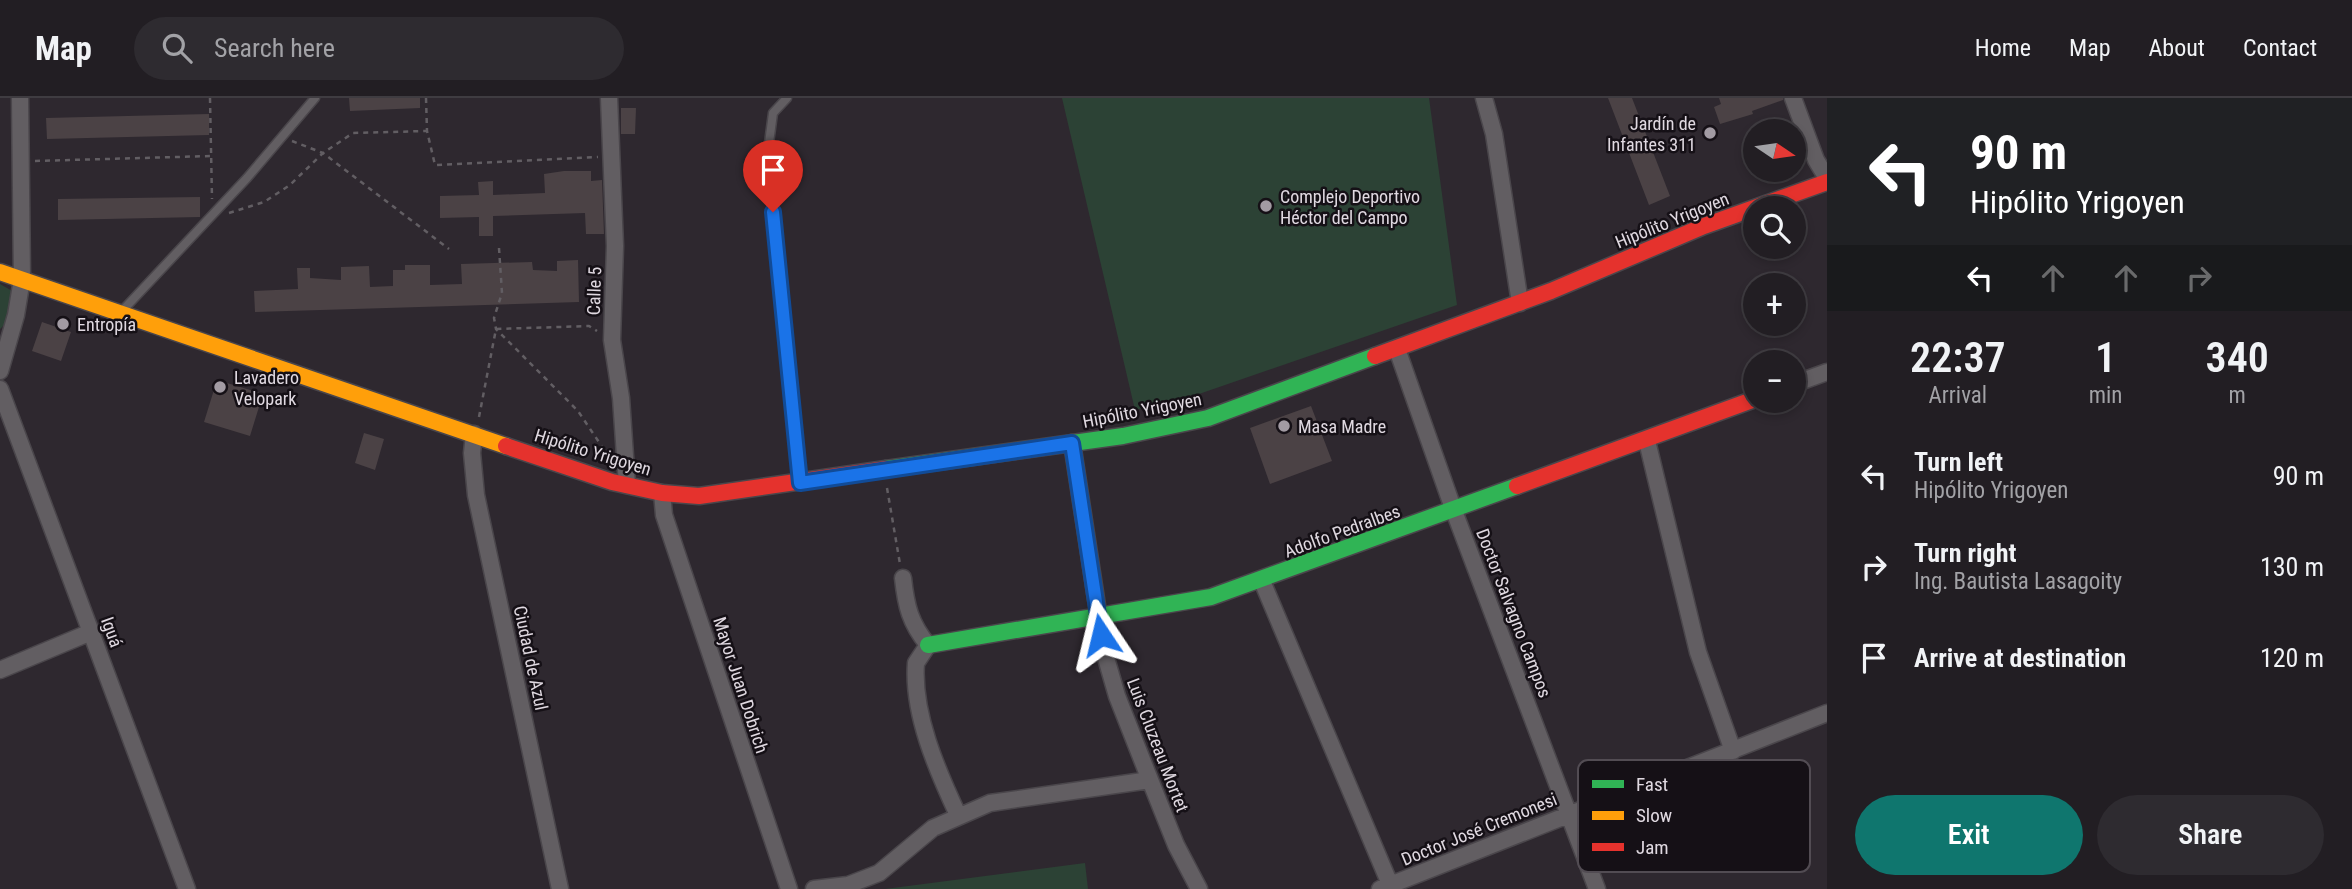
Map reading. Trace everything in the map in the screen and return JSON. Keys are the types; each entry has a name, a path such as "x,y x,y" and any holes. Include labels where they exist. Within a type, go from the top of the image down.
{"street":[{"path":"0,372 5,332 22,279 20,98"},
{"name":"Calle 5","path":"609,98 615,246 612,340 621,398 627,485"},
{"path":"1484,98 1494,134 1520,303"},
{"path":"1793,98 1816,160 1827,180"},
{"name":"Hipólito Yrigoyen","path":"0,272 627,485 662,493 714,495 1149,432 1208,418 1520,303 1704,226 1827,180"},
{"name":"Doctor Salvagno Campos","path":"1396,349 1578,839"},
{"path":"1806,380 1827,372"},
{"name":"Iguá","path":"0,389 187,889"},
{"name":"Adolfo Pedralbes","path":"928,645 1186,604 1262,581 1743,404"},
{"name":"Ciudad de Azul","path":"474,434 471,453 476,495 560,889"},
{"path":"1647,441 1698,652 1733,751"},
{"name":"Luis Cluzeau Mortet","path":"1072,443 1097,618 1117,696 1176,845 1199,889"},
{"name":"Mayor Juan Dobrich","path":"662,493 664,514 789,889"},
{"path":"902,578 907,611 913,626 928,645 916,663 920,710 937,768 958,815"},
{"path":"1262,581 1388,888"},
{"path":"0,670 91,632"},
{"name":"Doctor José Cremonesi","path":"1709,760 1827,713"},
{"path":"814,889 848,884 879,873 933,828 990,803 1150,780"},
{"name":"Doctor José Cremonesi","path":"1388,888 1578,809"},
{"name":"Doctor Salvagno Campos","path":"1591,872 1597,889"}],"lane":[{"path":"121,313 209,219 315,98"},
{"path":"787,98 774,113 767,158 800,483"}],"path":[{"path":"210,98 213,191 209,219 264,202 290,185 323,153 353,133 427,131"},
{"path":"426,98 427,131 435,165 610,157"},
{"path":"282,138 323,153 449,249"},
{"path":"21,162 212,156"},
{"path":"474,434 496,328 494,318 502,293 499,248"},
{"path":"496,328 589,326 612,340"},
{"path":"496,328 578,411 609,458 626,468"},
{"path":"885,471 902,578"}],"green space":[{"name":"Complejo Deportivo Héctor del Campo","path":"1062,98 1429,98 1457,305 1199,394 1135,410"},
{"path":"0,284 14,292 6,323 0,329"},
{"path":"1085,863 1088,889 885,889"}],"building":[{"path":"349,98 420,98 420,108 350,111"},
{"path":"1608,98 1632,98 1670,196 1649,205"},
{"path":"1719,98 1783,100 1752,111 1753,114 1720,124 1714,107 1721,104"},
{"path":"621,108 636,108 635,134 621,134"},
{"path":"209,114 209,135 47,139 46,118"},
{"path":"591,171 591,181 602,180 604,234 586,234 585,213 493,216 493,236 479,236 479,217 440,218 440,196 479,195 478,182 493,181 493,195 545,193 544,174"},
{"path":"200,197 200,217 58,220 58,199"},
{"path":"578,260 579,302 255,312 254,291 298,289 297,268 310,268 310,278 341,280 341,267 369,266 370,287 393,286 393,270 405,270 405,265 430,265 430,285 462,284 461,264 532,262 533,270 557,271 557,261"},
{"path":"42,322 71,332 61,361 32,351"},
{"path":"217,380 263,394 250,436 204,422"},
{"path":"1311,406 1332,461 1270,484 1250,428"},
{"path":"364,433 384,439 375,470 355,463"}],"traffic: fast":[{"path":"886,469 1123,436 1208,418 1375,356"},
{"path":"928,645 1211,597 1517,486"}],"traffic: slow":[{"path":"0,272 506,446"}],"traffic: jam":[{"path":"1375,356 1551,291 1704,226 1827,182"},
{"path":"1517,486 1743,403"},
{"path":"506,446 612,482 662,493 699,496 886,469"}],"place":[{"name":"Jardín de Infantes 311","path":"1710,133"},
{"name":"Complejo Deportivo Héctor del Campo","path":"1266,206"},
{"name":"Entropía","path":"63,324"},
{"name":"Lavadero Velopark","path":"220,387"},
{"name":"Masa Madre","path":"1284,426"}],"route":[{"path":"773,212 800,483 1072,443 1101,635"}]}
